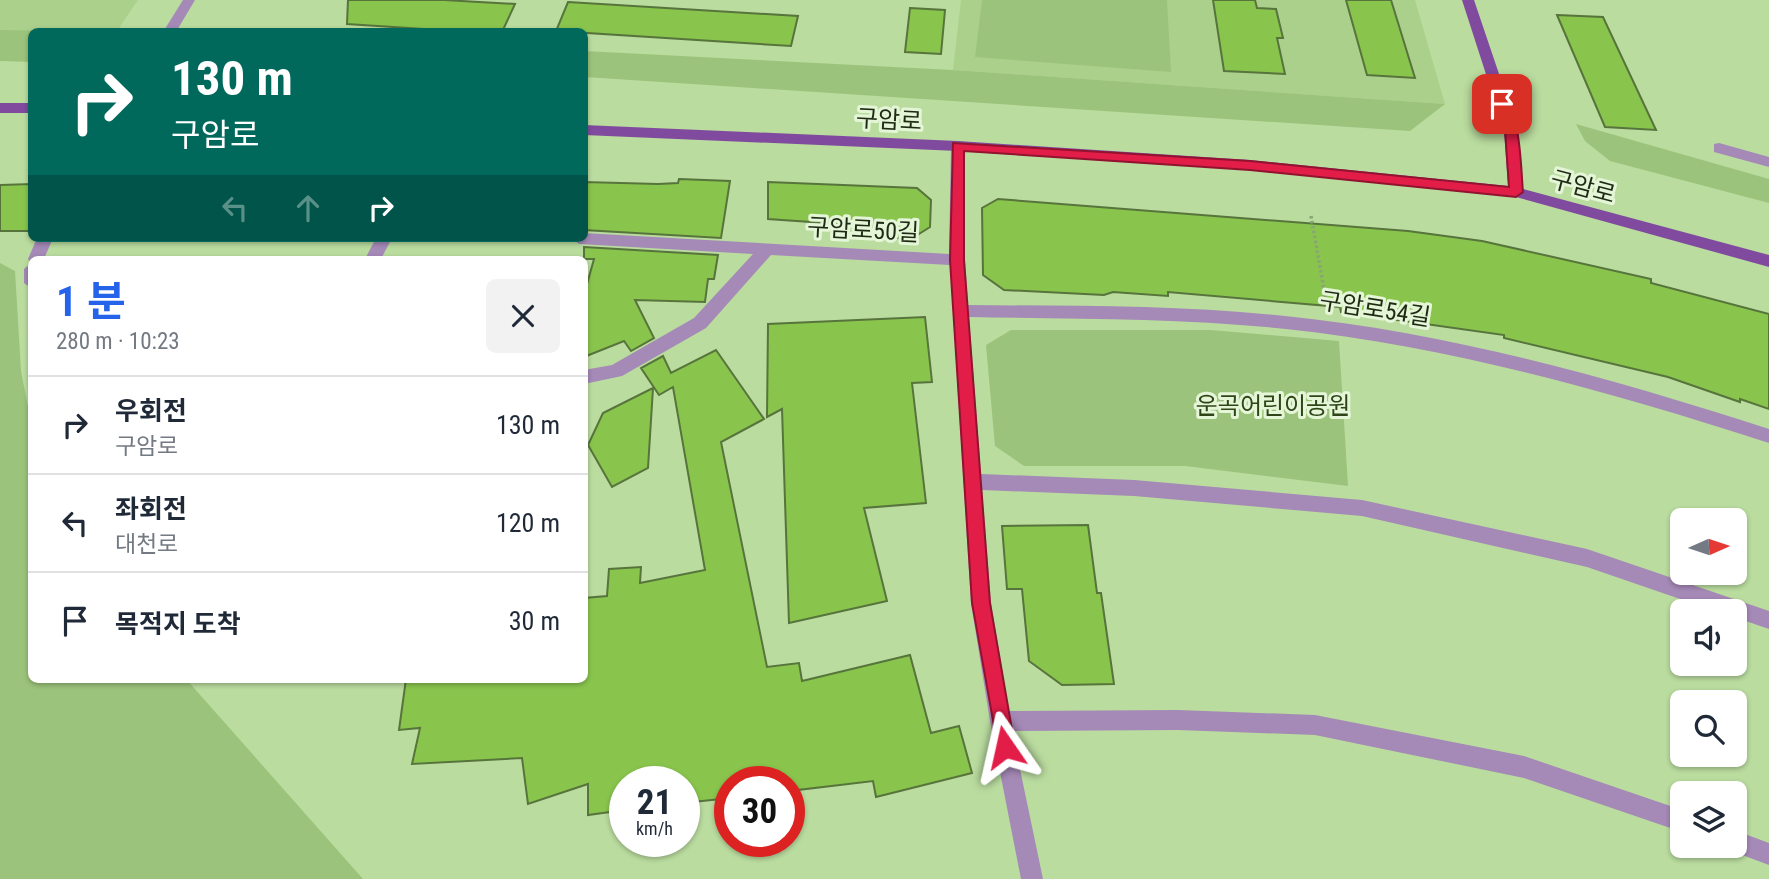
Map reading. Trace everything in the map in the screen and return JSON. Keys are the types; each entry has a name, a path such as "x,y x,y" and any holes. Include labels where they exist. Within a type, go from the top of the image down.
{"main road":[{"path":"1468,0 1511,130 1516,192"},
{"path":"0,108 28,108"},
{"name":"구암로","path":"588,130 958,146 1250,165 1516,192 1769,261"}],"street":[{"path":"172,28 189,0"},
{"path":"958,146 957,260 981,603 1000,721 1032,879"},
{"path":"1719,148 1769,162"},
{"name":"구암로50길","path":"588,239 957,260"},
{"path":"588,376 616,370 700,323 766,249"},
{"name":"구암로54길","path":"960,311 1232,318 1331,328 1444,346 1597,382 1769,436"},
{"path":"974,482 1134,488 1362,508 1587,558 1769,620"},
{"path":"1000,721 1178,720 1315,725 1524,767 1670,817"},
{"path":"1747,846 1769,854"}],"path":[{"path":"1311,216 1331,328"}],"shaded area":[{"path":"0,0 138,0 119,28 0,30"},
{"path":"961,0 1415,0 1445,104 953,70"}],"green space":[{"path":"982,0 1167,0 1171,72 975,57"},
{"path":"0,30 28,30 28,62 0,61"},
{"path":"588,51 953,70 1445,104 1410,131 588,77"},
{"path":"1576,124 1769,179 1769,203 1610,161 1585,141"},
{"path":"0,263 15,271 21,371 28,407 28,683 190,683 363,879 0,879"},
{"name":"운곡어린이공원","path":"1011,330 1211,330 1339,341 1348,486 1185,466 1024,466 995,446 986,345"}],"building":[{"path":"348,0 444,0 515,4 504,28 408,28 347,24"},
{"path":"1213,0 1255,0 1257,8 1276,9 1283,38 1277,38 1285,74 1224,71"},
{"path":"1346,0 1391,0 1415,78 1367,75"},
{"path":"568,2 798,16 791,46 588,33 588,28 557,28"},
{"path":"910,8 945,10 941,54 905,52"},
{"path":"1557,15 1603,17 1656,130 1605,127"},
{"path":"679,179 730,181 721,238 588,230 588,182 678,183"},
{"path":"768,182 917,188 931,200 930,227 911,239 882,237 883,227 768,219"},
{"path":"28,184 28,231 0,231 0,185"},
{"path":"998,199 1408,231 1482,241 1651,279 1651,283 1769,314 1769,409 1668,377 1504,338 1504,335 1341,312 1340,307 1168,292 1168,296 1004,290 983,275 982,208"},
{"path":"584,247 718,255 714,279 708,279 705,302 635,300 654,338 631,351 624,341 588,355 588,281 594,259 584,256"},
{"path":"925,317 932,382 912,383 926,503 864,508 887,601 789,623 782,409 767,417 768,324"},
{"path":"716,350 764,419 721,442 767,667 799,663 802,681 910,655 931,733 959,726 972,773 876,797 873,781 805,789 805,766 714,766 714,800 700,801 700,766 609,766 609,812 588,815 588,784 528,804 522,758 412,764 420,728 399,730 405,683 588,683 588,598 607,596 609,569 641,567 640,583 705,570 673,387 659,395 641,368 663,356 671,373"},
{"path":"653,388 648,468 612,487 588,445 603,413"},
{"path":"1088,525 1114,684 1062,685 1029,661 1022,589 1007,589 1002,526"}],"route":[{"path":"1005,747 981,603 957,260 958,146 1250,165 1516,192 1511,130 1502,104"}]}
